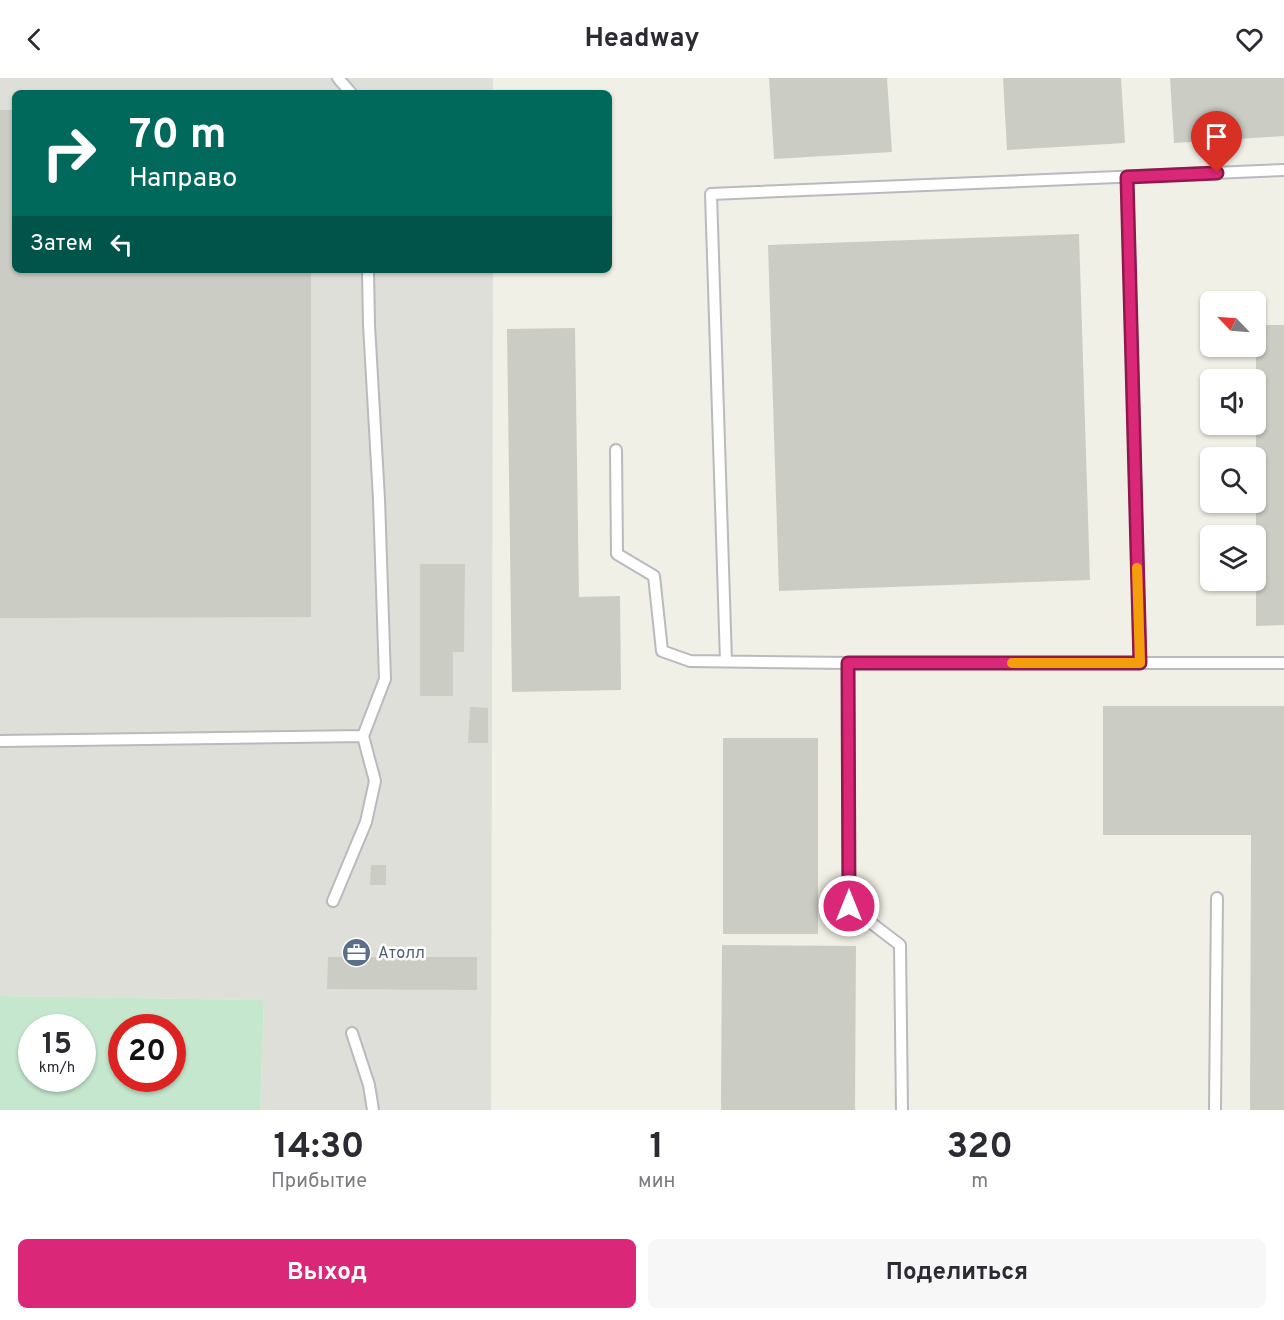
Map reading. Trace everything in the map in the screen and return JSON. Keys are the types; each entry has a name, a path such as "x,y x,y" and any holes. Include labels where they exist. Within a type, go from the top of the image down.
{"lane":[{"path":"338,78 348,90"},
{"path":"726,661 711,194 1284,170"},
{"path":"1127,177 1140,663"},
{"path":"333,900 366,822 375,782 363,736 385,679 368,273"},
{"path":"616,450 616,554 654,576 662,651 690,661 1284,663"},
{"path":"848,663 849,906 900,945 902,1110"},
{"path":"0,741 363,736"},
{"path":"1215,1110 1218,898"},
{"path":"352,1034 369,1085 374,1110"}],"shaded area":[{"path":"0,78 493,78 493,90 12,90 12,273 493,273 491,1110 260,1110 264,1000 0,996"}],"green space":[{"path":"0,996 264,1000 260,1110 0,1110"}],"building":[{"path":"769,78 887,78 892,152 774,159"},
{"path":"1003,78 1121,78 1125,143 1007,150"},
{"path":"1170,78 1284,78 1284,136 1174,143"},
{"path":"0,110 12,110 12,273 311,273 311,617 0,618"},
{"path":"1079,234 1090,580 779,591 768,245"},
{"path":"1266,325 1284,325 1284,625 1256,626 1256,591 1266,591 1266,525 1256,525 1256,513 1266,513 1266,447 1256,447 1256,435 1266,435 1266,369 1256,369 1256,357 1266,357"},
{"path":"575,328 579,597 620,596 621,690 512,692 507,329"},
{"path":"420,564 465,564 464,652 453,652 453,696 420,696"},
{"path":"1103,706 1284,706 1284,1110 1250,1110 1251,835 1103,835"},
{"path":"470,707 488,708 488,743 468,743"},
{"path":"723,738 818,738 818,934 723,934"},
{"path":"371,865 386,865 386,885 370,885"},
{"path":"722,945 856,946 855,1110 721,1110"},
{"path":"328,957 477,957 477,990 327,989"}],"slow traffic":[{"path":"1012,663 1140,663 1137,568"}],"place":[{"name":"Атолл","path":"357,952"}],"route":[{"path":"849,906 848,663 1140,663 1127,177 1217,173"}]}
